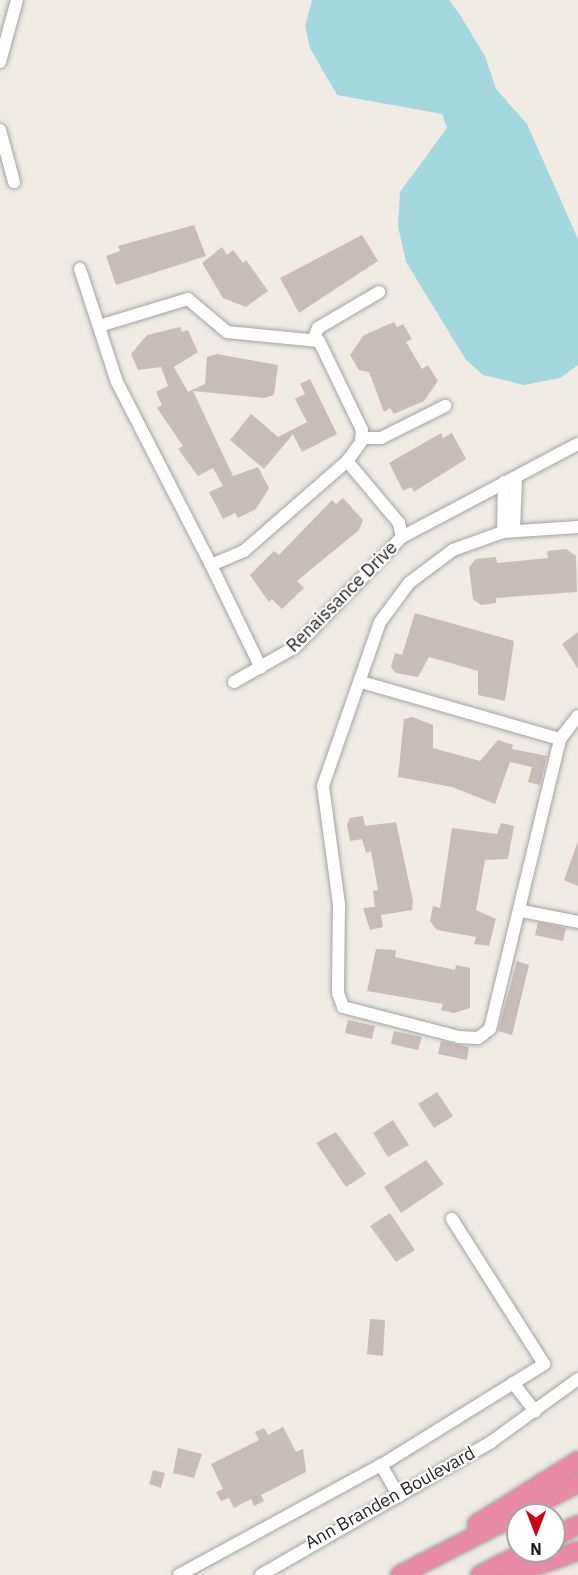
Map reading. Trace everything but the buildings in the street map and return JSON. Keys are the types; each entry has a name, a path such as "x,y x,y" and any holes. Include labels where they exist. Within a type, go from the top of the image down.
{"highway":[{"path":"406,1572 578,1461"},
{"path":"406,1572 578,1483"},
{"path":"510,1575 578,1551"},
{"path":"480,1575 506,1562"}],"street":[{"path":"0,62 17,0"},
{"path":"0,130 14,182"},
{"path":"80,269 117,382 261,668"},
{"path":"313,339 318,328 379,292"},
{"path":"99,326 188,299 226,332 319,341 362,438"},
{"path":"362,438 381,438 444,406"},
{"path":"211,565 244,551 347,460 362,438"},
{"name":"Renaissance Drive","path":"234,682 295,646 402,537 578,444"},
{"path":"347,460 399,524 402,537"},
{"path":"508,531 516,477"},
{"path":"504,482 508,531"},
{"path":"578,527 508,531 453,550 409,583 380,622 361,682 325,771 322,795 339,905 340,1005 359,1014 459,1037 482,1036 494,1018 522,910 560,739 578,716"},
{"path":"361,682 560,739"},
{"path":"522,910 578,922"},
{"path":"178,1575 381,1465 544,1364 452,1219"},
{"name":"Ann Branden Boulevard","path":"261,1575 315,1539 399,1496 535,1411 578,1379"},
{"path":"513,1383 535,1411"},
{"path":"381,1465 399,1496"}],"water":[{"path":"312,0 449,0 460,15 485,56 496,89 527,124 578,239 578,365 560,378 524,385 483,375 466,360 406,262 398,226 400,192 447,128 442,114 337,95 310,48 305,26"}]}
